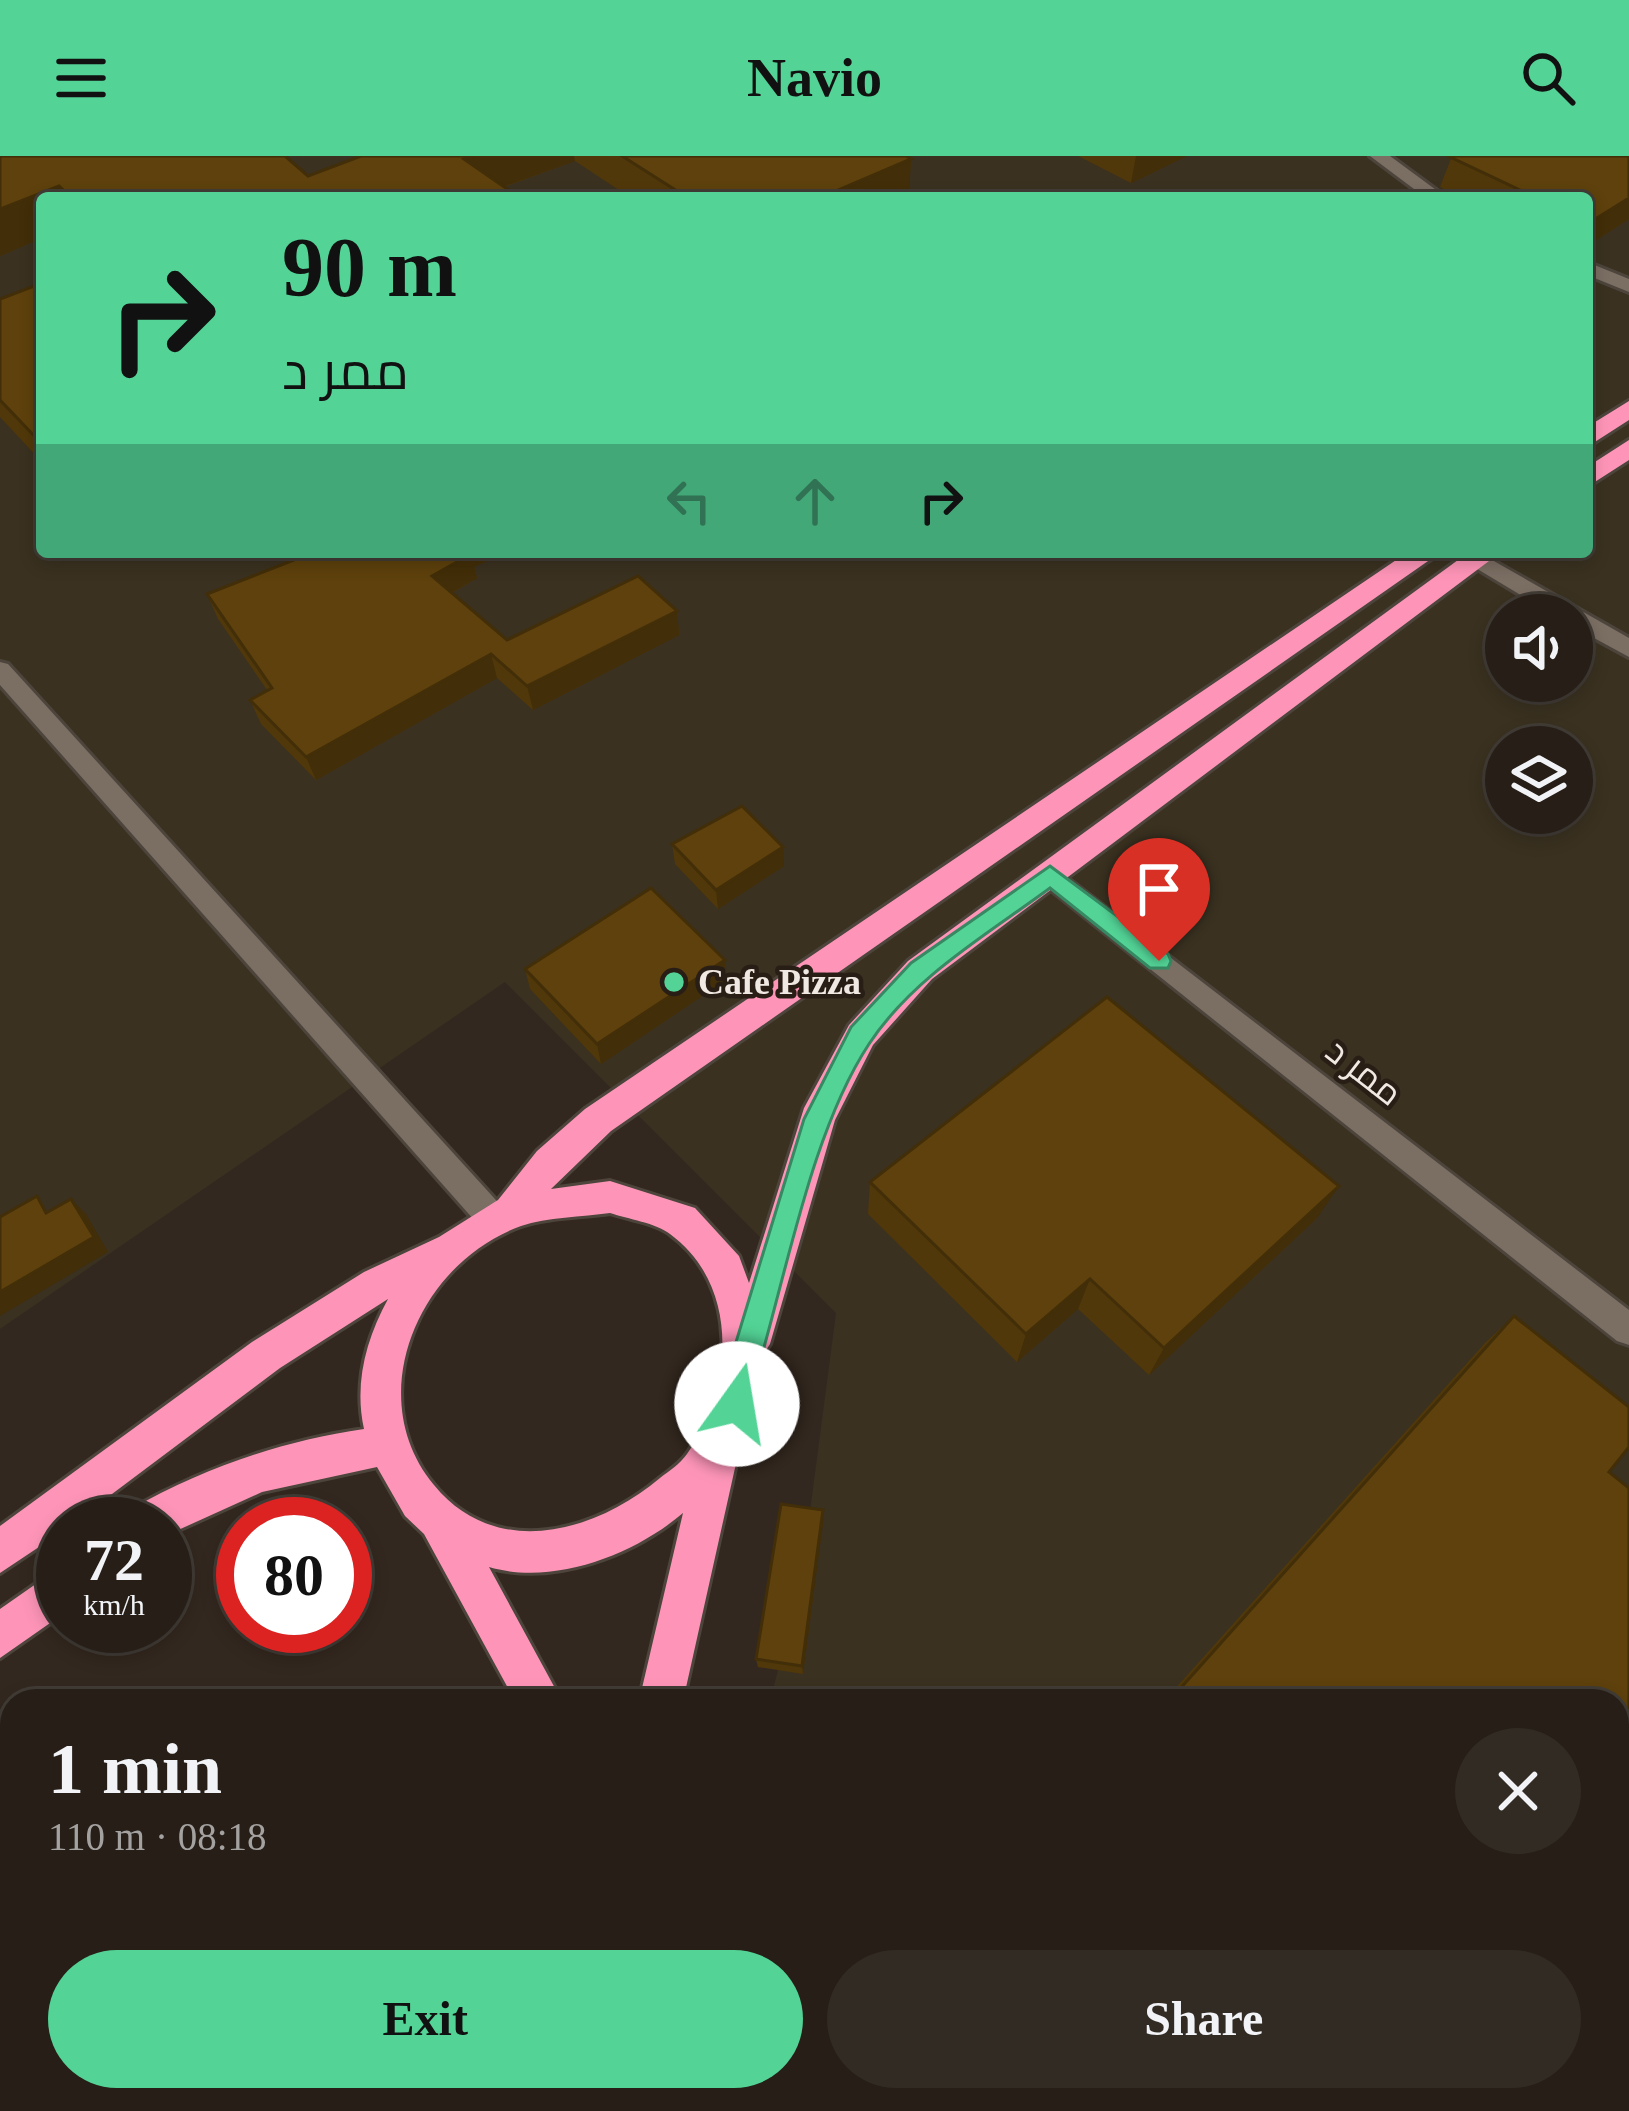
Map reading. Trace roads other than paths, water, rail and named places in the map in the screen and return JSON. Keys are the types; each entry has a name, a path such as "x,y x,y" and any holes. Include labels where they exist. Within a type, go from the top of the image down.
{"highway":[{"path":"1593,435 1629,408"},
{"path":"1593,474 1629,448"},
{"path":"533,1689 442,1526 410,1489 386,1446 379,1410 380,1373 389,1337 430,1269 489,1224 560,1151 598,1120 1418,558"},
{"path":"664,1689 719,1445 737,1404 744,1365 818,1119 861,1035 920,970 1478,558"},
{"path":"0,1552 326,1312 489,1224 556,1197 600,1194 643,1201 681,1219 712,1246 734,1281 746,1321 744,1365"},
{"path":"442,1526 489,1547 543,1553 597,1544 647,1521 675,1498 719,1445"},
{"path":"192,1501 249,1473 328,1453 386,1446"},
{"path":"0,1636 36,1608"}],"lane":[{"path":"1379,156 1430,192"},
{"path":"1593,271 1629,286"},
{"path":"1487,558 1629,649"},
{"path":"0,670 489,1224"},
{"name":"ممر د","path":"1050,875 1629,1330"}],"place":[{"name":"Cafe Pizza","path":"674,982"}]}
